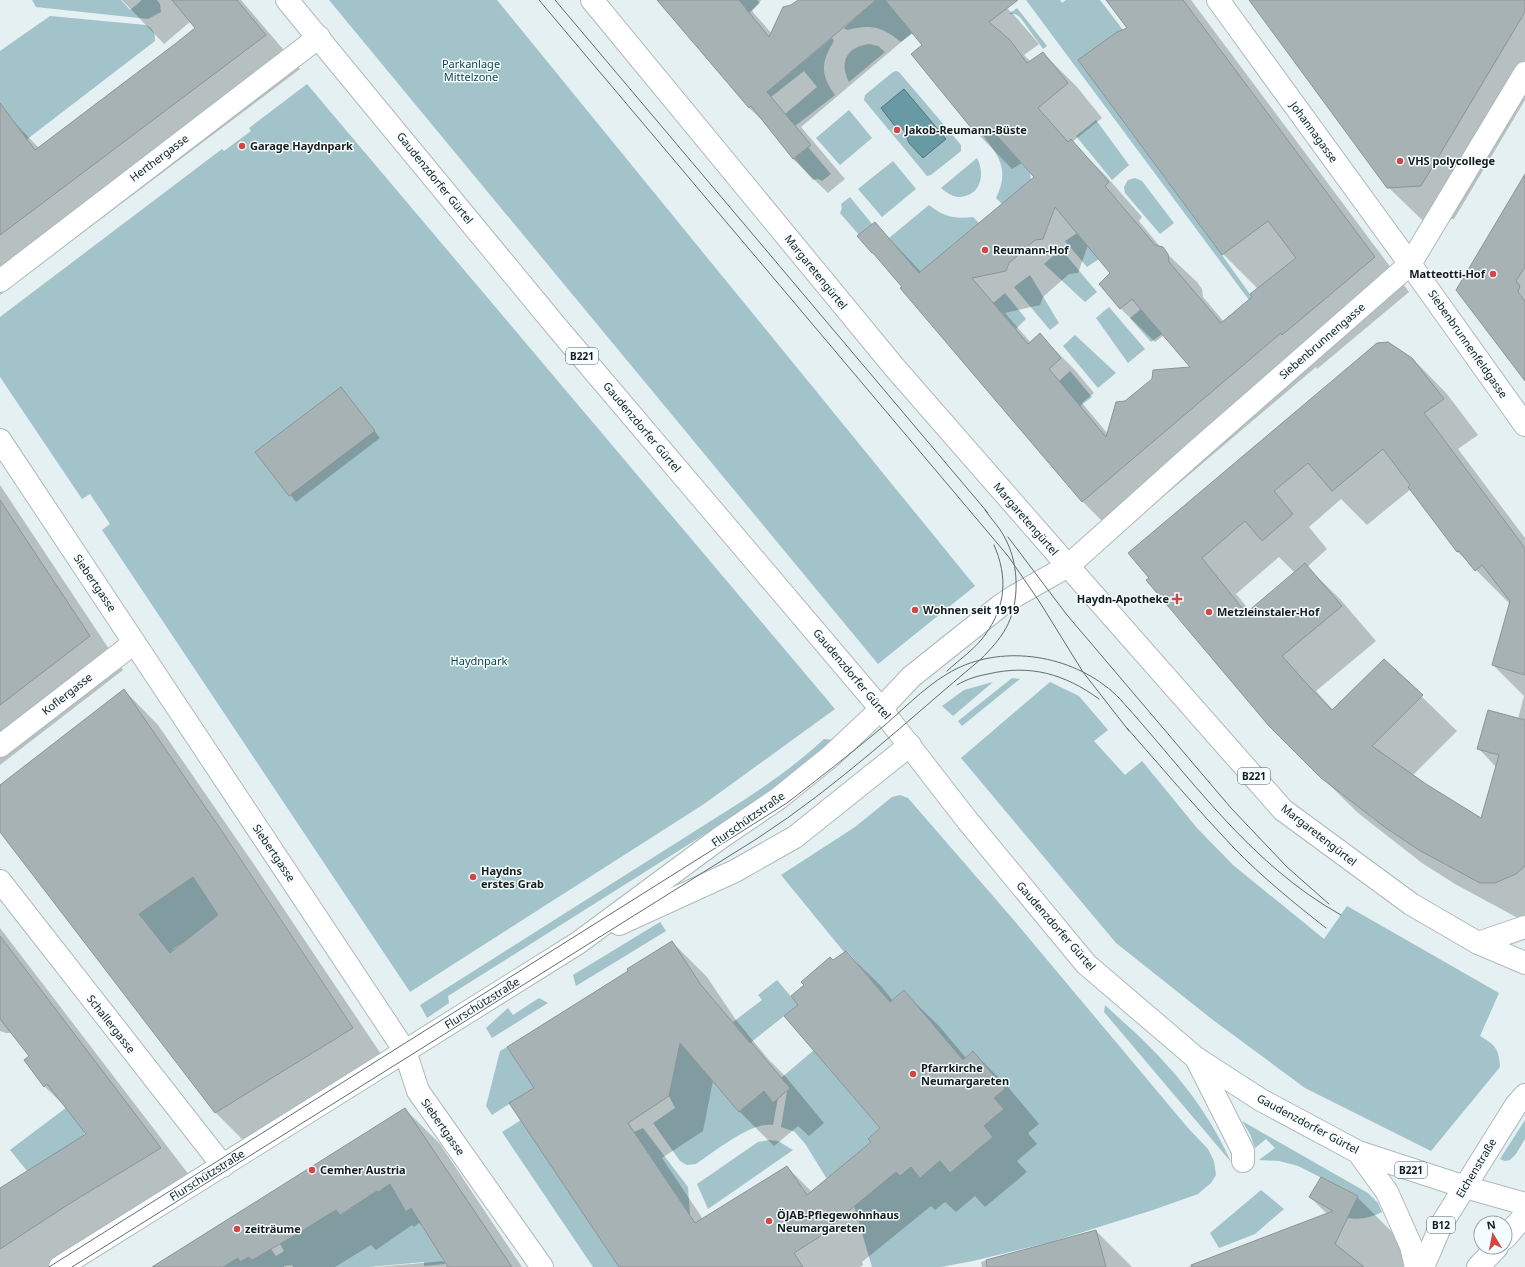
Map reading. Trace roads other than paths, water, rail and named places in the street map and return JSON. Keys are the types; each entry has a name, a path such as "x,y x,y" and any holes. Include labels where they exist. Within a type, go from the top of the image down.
{"street":[{"name":"Gaudenzdorfer Gürtel","path":"287,0 561,331 882,709 967,820 1086,964 1196,1058 1261,1100 1358,1152 1464,1187 1525,1204"},
{"name":"Margaretengürtel","path":"592,0 895,368 1284,810 1410,904 1478,943 1525,963"},
{"name":"Johannagasse","path":"1218,0 1410,264"},
{"name":"Herthergasse","path":"0,280 319,37"},
{"name":"Siebenbrunnengasse","path":"882,709 910,677 1000,606 1068,566 1194,453 1410,264 1525,73"},
{"name":"Siebenbrunnenfeldgasse","path":"1410,264 1525,425"},
{"name":"Siebertgasse","path":"0,440 405,1051 418,1091 542,1267"},
{"name":"Koflergasse","path":"0,746 134,643"},
{"name":"Flurschützstraße","path":"60,1267 578,943 720,838 778,798 831,756 882,709"},
{"path":"578,943 735,871 795,837 910,745"},
{"name":"Schallergasse","path":"0,882 223,1166"},
{"path":"1478,943 1525,927"},
{"path":"1196,1058 1243,1151 1243,1161"},
{"name":"Eichenstraße","path":"1424,1267 1441,1225 1516,1105 1525,1095"},
{"path":"1358,1152 1387,1192 1411,1246 1416,1267"},
{"path":"1513,1229 1525,1215"},
{"path":"1478,1267 1489,1255"}],"tram line":[{"path":"539,0 1008,556 1039,601 1083,672 1129,731"},
{"path":"555,0 988,513"},
{"path":"72,1267 758,838 816,797 872,752 981,659 1001,636 1011,618 1016,596 1013,561 1004,536 985,510"},
{"path":"1008,537 1067,615 1231,808 1287,867 1329,904"},
{"path":"947,671 981,640 992,624 997,613 1001,602 1003,580 994,545"},
{"path":"49,1267 787,803 888,723 921,693 938,680 965,665 985,659 1006,656 1027,656 1047,659 1068,665 1087,674 1106,687 1120,699 1196,787 1249,844 1277,870 1308,894 1341,915"},
{"path":"957,685 972,678 1003,671 1033,671 1060,677 1086,690 1099,699"},
{"path":"1127,728 1234,848 1278,890 1326,928"}],"place":[{"name":"Jakob-Reumann-Büste","path":"897,130"},
{"name":"Garage Haydnpark","path":"242,146"},
{"name":"VHS polycollege","path":"1400,161"},
{"name":"Reumann-Hof","path":"985,250"},
{"name":"Matteotti-Hof","path":"1493,274"},
{"name":"Haydn-Apotheke","path":"1177,599"},
{"name":"Wohnen seit 1919","path":"915,610"},
{"name":"Metzleinstaler-Hof","path":"1209,612"},
{"name":"Haydns erstes Grab","path":"473,877"},
{"name":"Pfarrkirche Neumargareten","path":"913,1074"},
{"name":"Cemher Austria","path":"312,1170"},
{"name":"ÖJAB-Pflegewohnhaus Neumargareten","path":"769,1221"},
{"name":"zeiträume","path":"237,1229"}],"park label":[{"name":"Parkanlage Mittelzone","path":"471,70"},
{"name":"Haydnpark","path":"479,661"}]}
